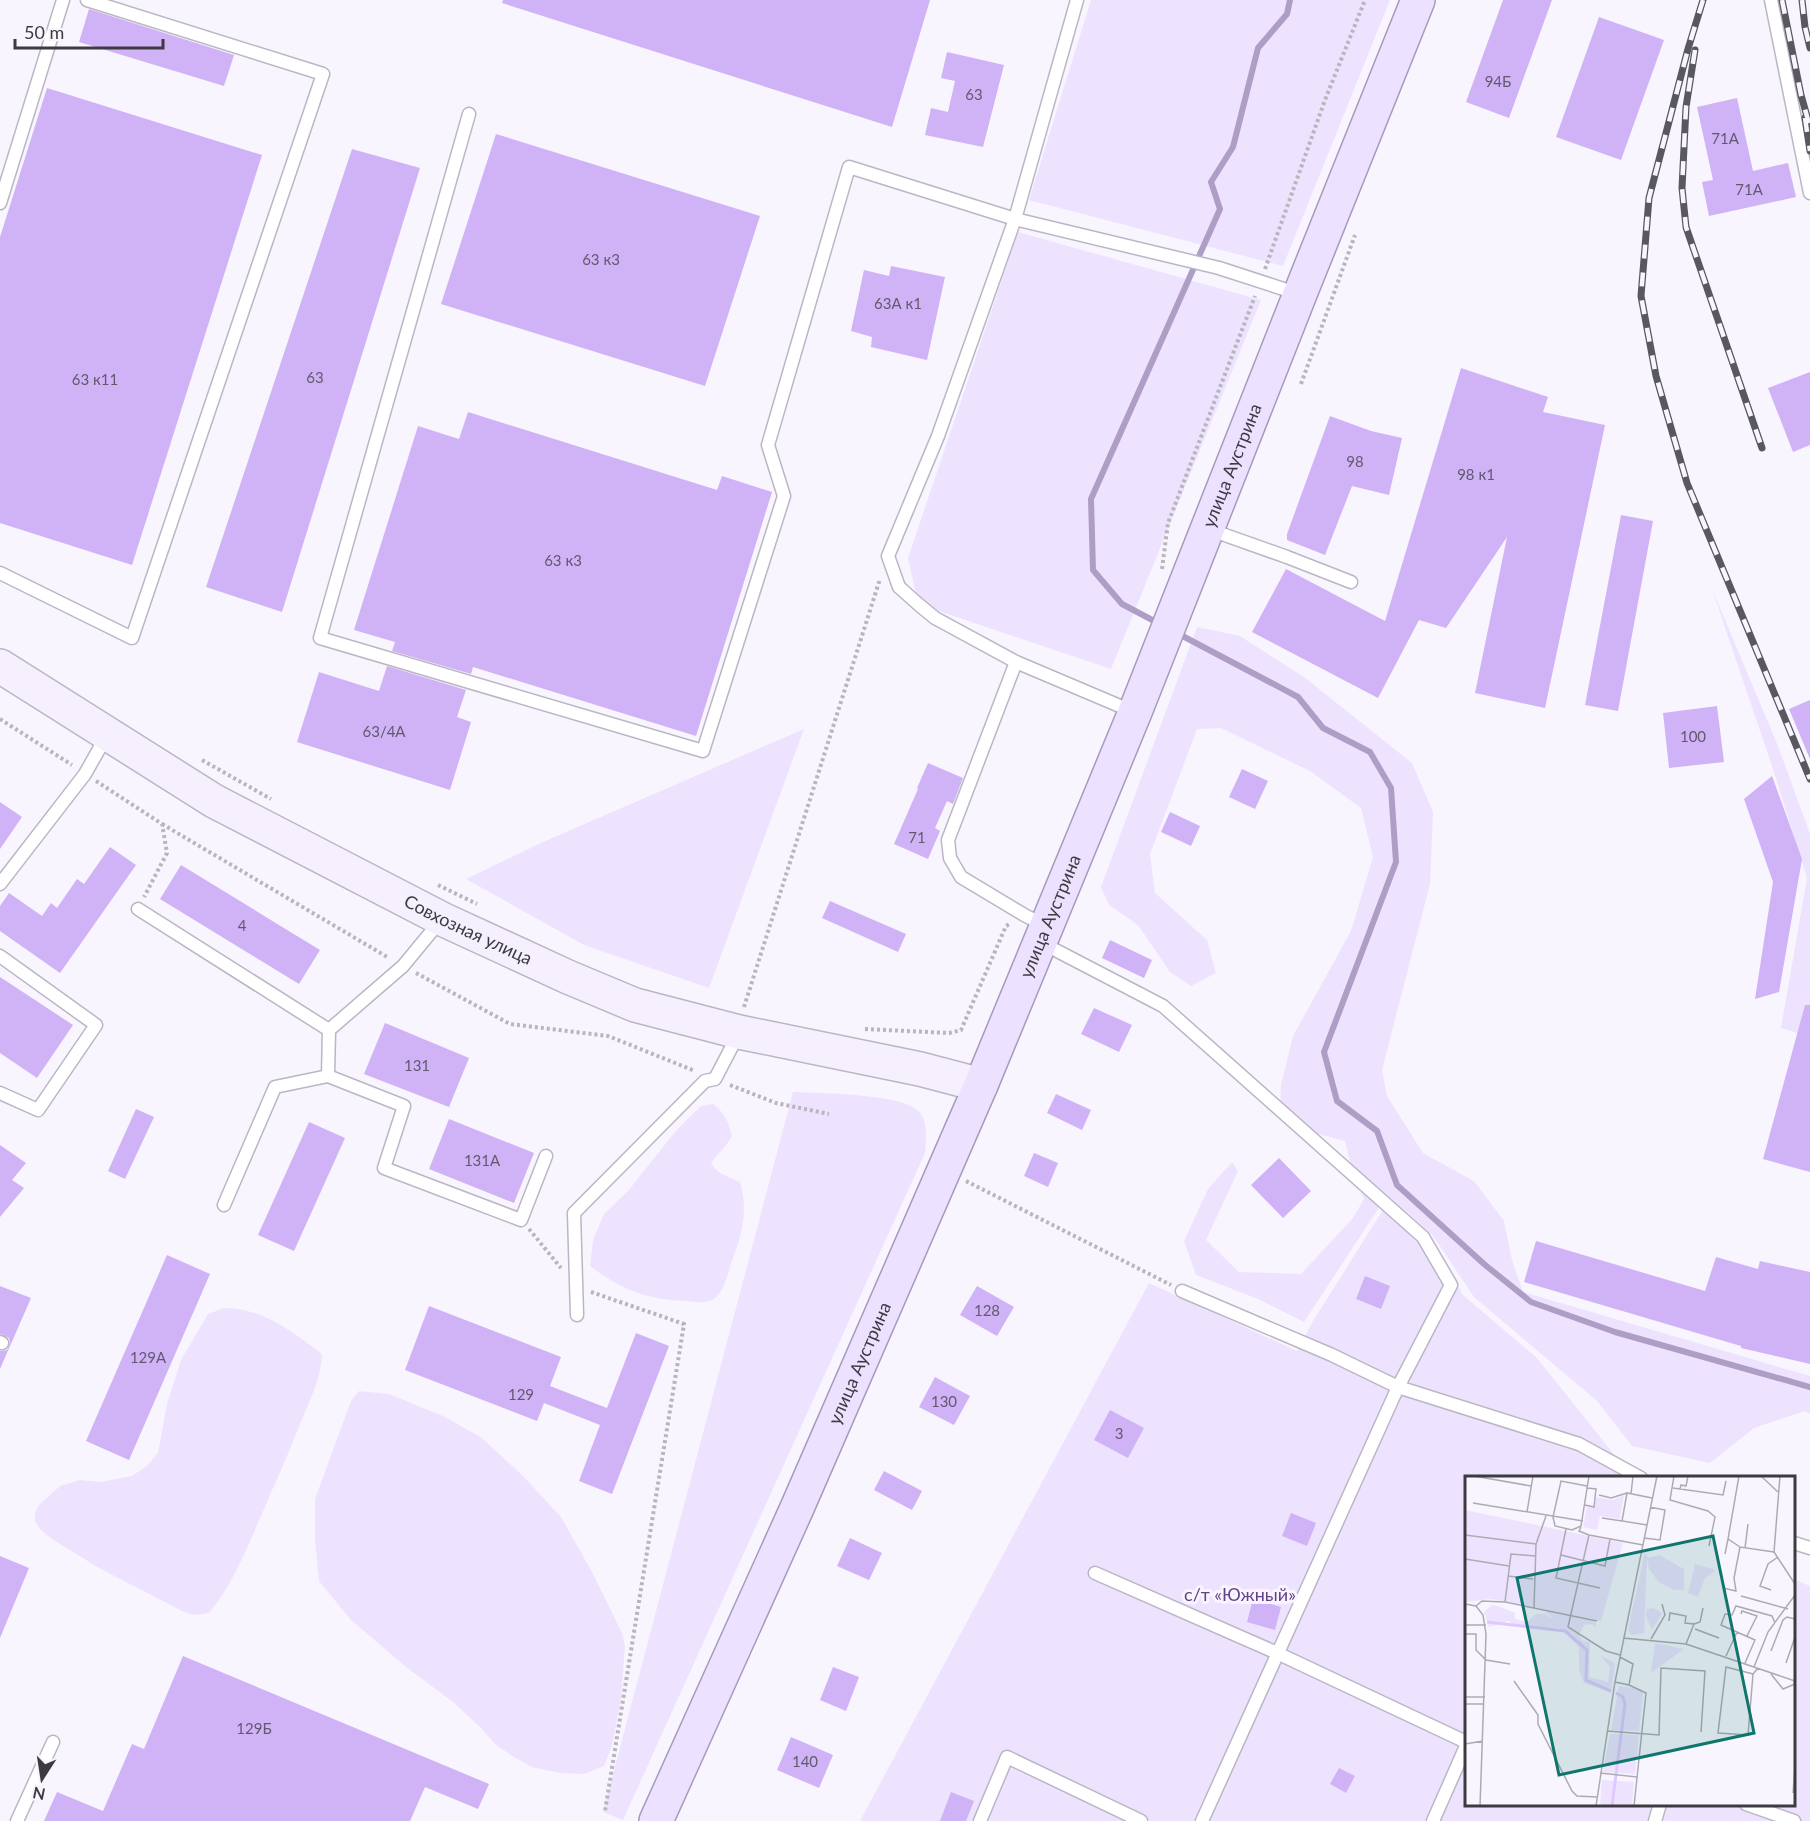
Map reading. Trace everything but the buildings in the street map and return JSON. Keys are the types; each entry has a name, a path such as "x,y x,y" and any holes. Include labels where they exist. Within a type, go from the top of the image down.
{"main road":[{"name":"улица Аустрина","path":"656,1821 797,1508 981,1085 1038,928 1136,712 1418,0"},
{"name":"Совхозная улица","path":"0,666 214,801 442,919 568,977 635,1005 741,1021 981,1085"}],"lane":[{"path":"0,203 63,0"},
{"path":"0,573 132,638 323,74 87,0"},
{"path":"1077,0 1016,219 938,436 888,556 899,587 935,618 1016,662 1136,712"},
{"path":"1771,0 1810,193"},
{"path":"470,114 320,638 703,751 784,496 768,445 849,167 1016,219 1220,268 1300,294"},
{"path":"1207,529 1352,582"},
{"path":"1016,662 948,840 950,858 961,878 1163,1006 1423,1237 1451,1286 1398,1387 1202,1821"},
{"path":"0,884 85,774 108,734"},
{"path":"138,909 329,1030"},
{"path":"328,1076 329,1030 403,966 442,919"},
{"path":"0,956 96,1025 38,1110 0,1093"},
{"path":"577,1315 574,1213 705,1081 715,1079 741,1021"},
{"path":"224,1205 275,1088 328,1076 404,1106 384,1168 521,1220 546,1156"},
{"path":"1182,1291 1332,1355 1398,1387 1578,1444 1637,1476"},
{"path":"1795,1543 1810,1548"},
{"path":"1095,1573 1277,1653 1465,1741"},
{"path":"17,1821 52,1742"},
{"path":"1433,1821 1465,1750"},
{"path":"980,1821 1007,1757 1141,1821"},
{"path":"1656,1821 1660,1806"},
{"path":"1752,1806 1794,1821"}],"path":[{"path":"1162,569 1168,523 1261,281 1325,100 1365,0"},
{"path":"1300,384 1355,235"},
{"path":"741,1021 888,556"},
{"path":"0,719 162,824 403,966 510,1024 608,1036 776,1103 829,1114"},
{"path":"201,760 274,800"},
{"path":"138,909 167,853 162,824"},
{"path":"432,882 486,908"},
{"path":"856,1029 949,1033 961,1030 1006,926 1038,928"},
{"path":"943,1171 967,1181 1182,1291"},
{"path":"521,1220 576,1287 684,1324 605,1811"}],"green space":[{"path":"1091,0 1390,0 1283,266 1029,200"},
{"path":"1018,232 1261,300 1111,669 918,604 908,558"},
{"path":"1712,589 1778,746 1810,834 1810,1037 1781,1028 1807,878"},
{"path":"1197,627 1240,636 1304,677 1412,763 1433,812 1430,884 1382,1070 1387,1096 1423,1153 1474,1181 1504,1221 1512,1260 1523,1292 1810,1376 1810,1414 1805,1411 1754,1428 1710,1463 1632,1446 1597,1401 1474,1297 1434,1237 1407,1212 1386,1197 1304,1322 1258,1299 1196,1275 1184,1241 1208,1189 1232,1162 1238,1171 1206,1240 1239,1272 1301,1274 1353,1218 1364,1199 1353,1174 1345,1141 1311,1132 1280,1115 1281,1085 1293,1036 1351,931 1373,857 1361,808 1310,771 1221,728 1197,729 1150,854 1155,893 1207,940 1216,973 1191,986 1170,972 1138,925 1109,905 1101,887"},
{"path":"804,729 709,988 584,945 466,879 543,842"},
{"path":"793,1092 858,1095 906,1104 920,1113 925,1123 925,1153 623,1820 603,1812"},
{"path":"713,1104 726,1118 732,1136 711,1163 720,1173 740,1182 744,1201 739,1239 726,1280 718,1295 708,1302 648,1296 624,1287 590,1266 593,1240 604,1214 628,1191 675,1132 701,1106"},
{"name":"с/т «Южный»","path":"1388,1202 1432,1240 1463,1295 1537,1358 1631,1476 1465,1476 1465,1806 1795,1806 1795,1579 1810,1586 1810,1821 860,1821 1149,1283 1297,1351 1313,1321"},
{"path":"224,1308 252,1312 264,1317 322,1354 318,1380 312,1396 236,1571 209,1613 194,1615 99,1568 52,1539 35,1522 35,1513 39,1505 60,1486 80,1480 101,1482 132,1476 147,1466 158,1453 167,1404 181,1360 208,1314"},
{"path":"359,1391 389,1394 443,1416 482,1438 523,1476 561,1517 592,1572 622,1633 625,1646 621,1697 611,1749 604,1766 584,1774 560,1773 532,1767 514,1757 496,1745 453,1702 406,1667 351,1620 319,1581 315,1541 315,1499 351,1401"}],"waterway":[{"path":"1158,623 1122,604 1093,570 1091,499 1220,209 1211,182 1233,147 1258,48 1287,14 1290,0"},
{"path":"1175,632 1298,697 1323,728 1370,752 1391,788 1396,862 1324,1052 1337,1101 1377,1131 1397,1185 1484,1264 1531,1302 1615,1332 1810,1387"}],"railway":[{"path":"1703,0 1649,198 1641,296 1656,376 1687,483 1810,779"},
{"path":"1782,0 1801,95 1810,127"},
{"path":"1802,0 1810,48"},
{"path":"1695,50 1686,107 1682,188 1686,227 1762,448"},
{"path":"1805,118 1810,151"}]}
